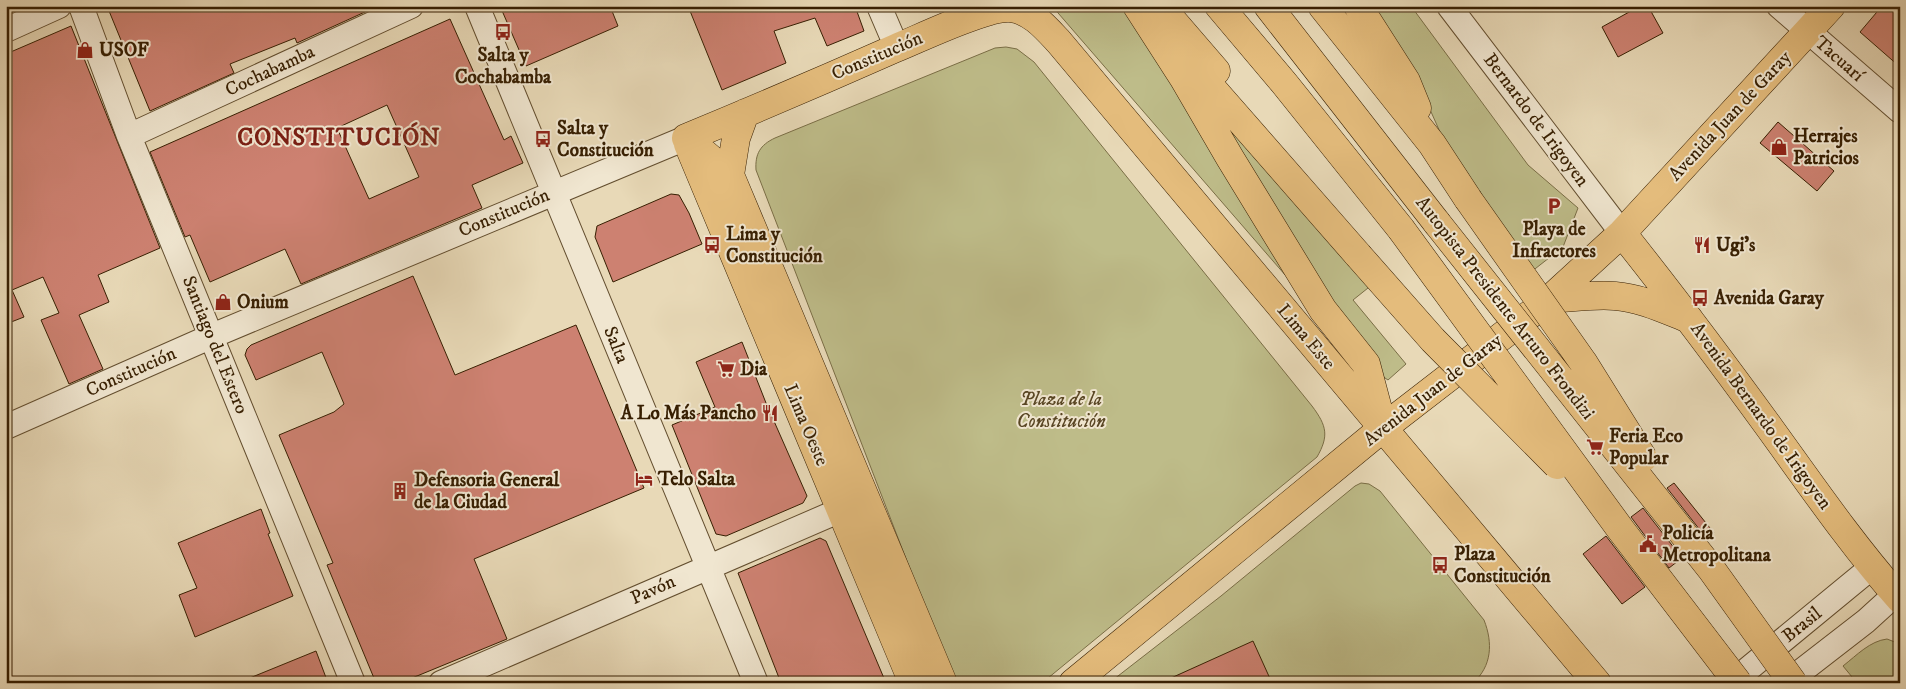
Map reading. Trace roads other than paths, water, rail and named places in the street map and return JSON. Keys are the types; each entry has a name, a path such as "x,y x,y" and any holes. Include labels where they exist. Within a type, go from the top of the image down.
{"main road":[{"path":"1138,6 1362,249"},
{"path":"1138,6 1323,310 1366,364 1383,428"},
{"path":"1160,6 1362,249 1500,408 1621,530"},
{"name":"Autopista Presidente Arturo Frondizi","path":"1268,6 1712,570 1793,683"},
{"path":"1322,6 1432,144 1468,199 1583,362 1712,570"},
{"path":"1358,6 1406,81 1432,144"},
{"name":"Avenida Juan de Garay","path":"1073,683 1383,428 1550,299 1622,233 1831,6"},
{"name":"Constitución","path":"686,138 896,48 996,8 1004,8"},
{"name":"Lima Este","path":"1004,8 1013,8 1022,12 1045,27 1597,683"},
{"name":"Autopista Presidente Arturo Frondizi","path":"1222,10 1401,229 1621,530 1738,683"},
{"path":"730,176 736,138 745,113"},
{"name":"Lima Oeste","path":"686,138 730,176 943,683"},
{"name":"Lima Oeste","path":"686,138 913,683"},
{"name":"Avenida Bernardo de Irigoyen","path":"1622,233 1691,320 1817,494 1872,566 1898,594"},
{"path":"1550,299 1617,296 1663,309 1691,320"}],"street":[{"path":"6,30 59,6"},
{"name":"Santiago del Estero","path":"81,6 130,136 353,683"},
{"name":"Cochabamba","path":"130,136 411,6"},
{"name":"Salta","path":"478,6 756,683"},
{"path":"879,6 896,48"},
{"name":"Bernardo de Irigoyen","path":"1449,6 1622,233"},
{"name":"Tacuarí","path":"1779,6 1900,111"},
{"name":"Constitución","path":"6,427 212,336 686,138"},
{"name":"Pavón","path":"441,683 866,499"},
{"name":"Brasil","path":"1731,683 1872,566"},
{"name":"Brasil","path":"1786,683 1898,594"}],"place":[{"name":"Salta y Cochabamba","path":"503,32"},
{"name":"USOF","path":"85,50"},
{"name":"Salta y Constitución","path":"543,139"},
{"name":"Herrajes Patricios","path":"1779,147"},
{"name":"Playa de Infractores","path":"1554,206"},
{"name":"Lima y Constitución","path":"712,245"},
{"name":"Ugi's","path":"1702,245"},
{"name":"Avenida Garay","path":"1700,298"},
{"name":"Onium","path":"223,302"},
{"name":"Dia","path":"726,369"},
{"name":"A Lo Más Pancho","path":"770,413"},
{"name":"Feria Eco Popular","path":"1595,447"},
{"name":"Telo Salta","path":"644,479"},
{"name":"Defensoria General de la Ciudad","path":"400,491"},
{"name":"Policía Metropolitana","path":"1648,544"},
{"name":"Plaza Constitución","path":"1440,565"}],"district":[{"name":"CONSTITUCIÓN","path":"339,138"}],"park label":[{"name":"Plaza de la Constitución","path":"1061,410"}]}
